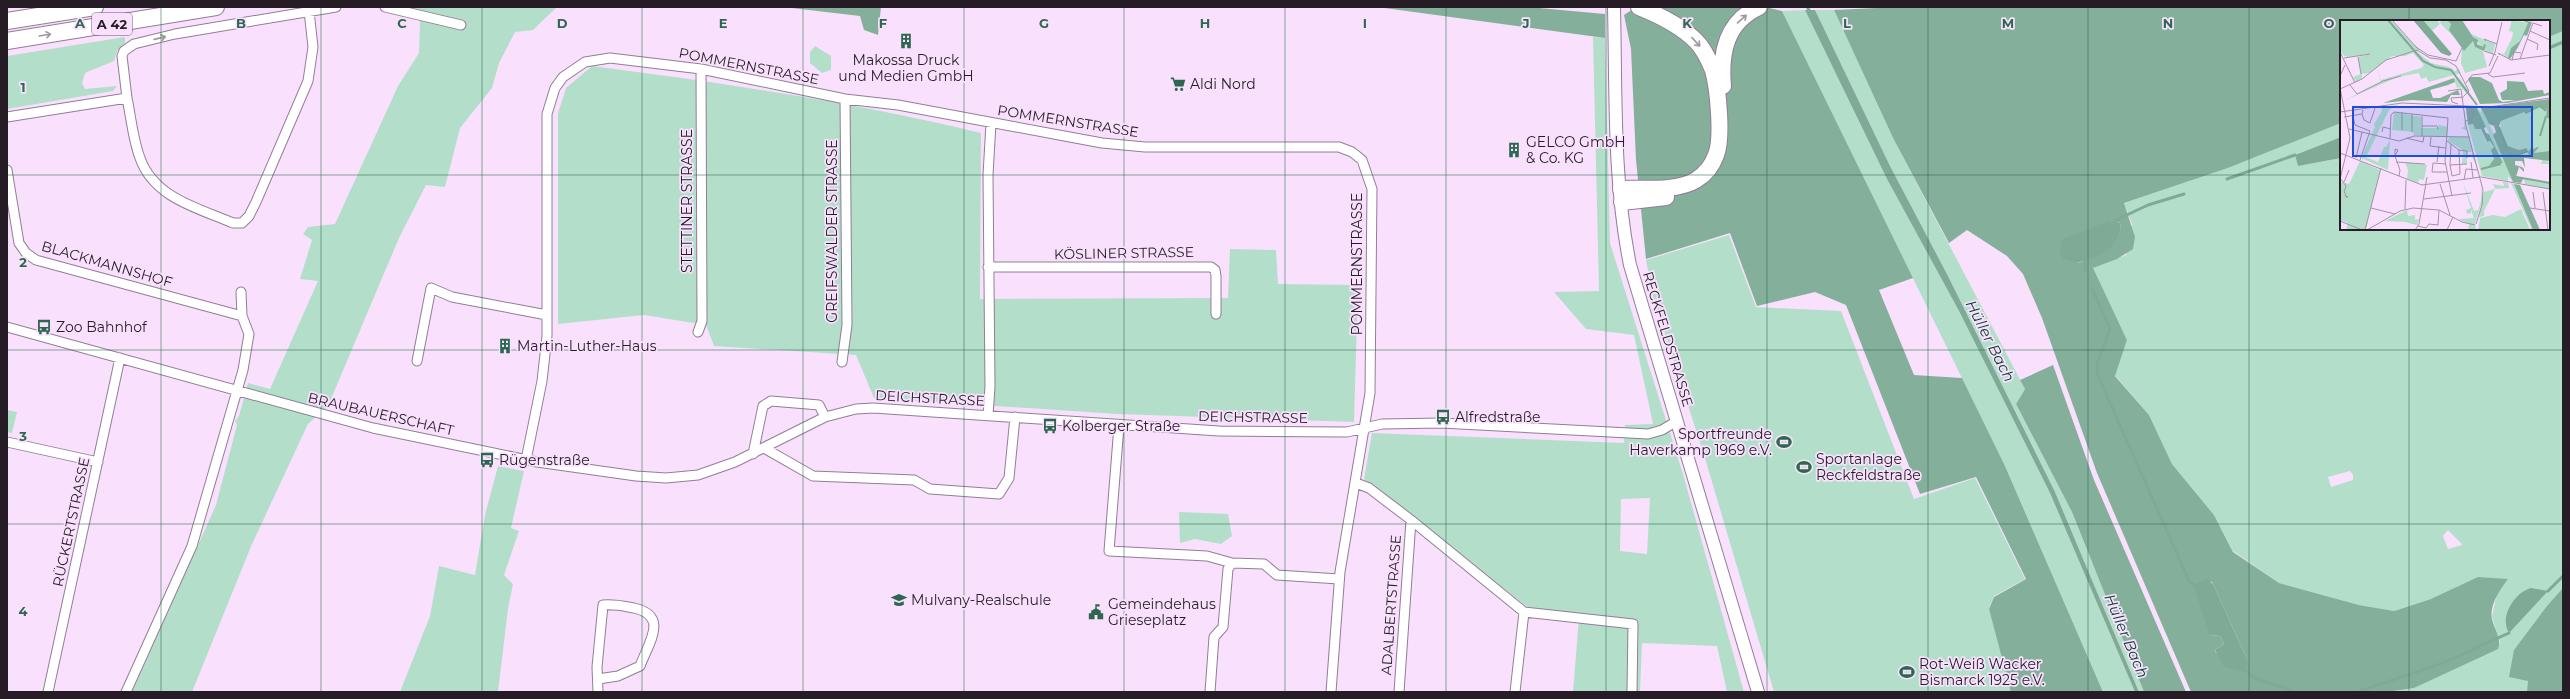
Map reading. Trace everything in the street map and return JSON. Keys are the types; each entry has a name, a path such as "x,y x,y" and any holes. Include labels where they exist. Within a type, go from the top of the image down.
{"highway":[{"name":"A 42","path":"7,21 95,7"},
{"name":"A 42","path":"7,41 216,7"},
{"path":"1621,196 1694,181 1711,166 1717,153 1719,139 1713,71 1706,56 1697,42 1684,30 1639,7"},
{"path":"1621,196 1681,194 1707,182 1716,171 1722,162 1726,138 1722,75 1726,41 1739,20 1759,7"}],"street":[{"path":"309,11 313,47 308,81 249,216 242,223 233,223 177,199 156,185 140,158 121,62 124,51 134,44 175,34 309,11 336,7"},
{"path":"385,7 461,25"},
{"name":"RECKFELDSTRASSE","path":"1614,7 1621,196 1626,244 1636,287 1758,692"},
{"name":"POMMERNSTRASSE","path":"547,315 547,114 555,88 563,77 585,62 598,58 702,69 845,99 898,105 1101,143 1145,148 1339,147 1362,160 1369,174 1372,189 1370,393 1339,579 1331,692"},
{"name":"STETTINER STRASSE","path":"698,332 702,321 702,69"},
{"path":"7,117 127,98"},
{"name":"GREIFSWALDER STRASSE","path":"842,362 846,325 845,99"},
{"path":"988,415 989,135 991,123"},
{"name":"BLACKMANNSHOF","path":"7,170 19,243 26,253 36,260 242,316"},
{"name":"KÖSLINER STRASSE","path":"988,267 1211,266 1215,270 1216,276 1216,314"},
{"path":"417,361 431,288 452,297 547,315 545,358 526,460"},
{"path":"126,692 192,546 244,370 248,334 242,316 241,292"},
{"name":"BRAUBAUERSCHAFT","path":"7,327 373,428 526,460 636,476 666,478 698,475 753,454"},
{"name":"RÜCKERTSTRASSE","path":"48,692 120,358"},
{"path":"753,454 763,406 771,400 819,405 825,417"},
{"name":"DEICHSTRASSE","path":"753,454 825,417 856,409 873,408 988,415 1119,426 1233,432 1347,432 1382,424 1455,424 1648,434 1662,430 1677,421"},
{"path":"764,448 813,476 914,480 930,489 999,494 1010,478 1015,417"},
{"path":"1119,426 1109,551 1207,556 1232,563 1264,564 1277,575 1339,579"},
{"path":"7,442 98,462"},
{"path":"1356,483 1369,488 1411,520 1524,612 1633,624 1632,692"},
{"name":"ADALBERTSTRASSE","path":"1399,692 1411,520"},
{"path":"1210,692 1214,637 1223,627 1228,569 1232,563"},
{"path":"598,679 618,676 640,666 655,626 653,616 647,611 616,604 603,605 598,679 598,692"},
{"path":"1515,692 1524,612"}],"shaded area":[{"path":"405,7 557,7 533,30 515,32 499,63 492,88 460,128 445,187 426,185 399,238 328,406 308,424 252,544 192,692 132,692 216,505 237,425 235,421 239,416 248,383 270,389 318,281 300,279 312,240 303,234 308,227 335,224 398,86 419,53 420,21"},
{"path":"783,7 881,7 878,35 864,30 860,16"},
{"path":"1377,7 1528,7 1605,14 1605,38"},
{"path":"1636,7 1765,7 1782,11 1913,278 1879,290 1914,375 1962,378 2005,466 2103,692 2011,692 1989,609 1994,597 2026,579 1976,477 1920,494 1846,305 1815,292 1757,306 1730,233 1646,259 1636,160 1631,49 1624,15"},
{"path":"1898,7 2563,7 2563,31 2550,37 2550,20 2340,20 2340,123 2228,168 2124,203 2135,237 2133,249 2117,259 2093,268 2127,340 2115,376 2149,415 2172,464 2214,515 2233,552 2279,583 2359,605 2394,611 2431,599 2478,577 2508,579 2496,598 2491,614 2499,641 2498,649 2414,688 2387,692 2191,692 2097,473 2042,318 2023,274 2007,256 1967,230 1949,243 1893,138 1834,10","holes":["2111,220 2120,223 2118,237 2114,243 2101,254 2081,262 2066,260","2211,581 2246,657 2216,653 2215,650 2224,644 2220,636 2210,635"]},
{"path":"1805,10 1887,179 1959,311 2050,493 2135,692 2103,692 2005,466 1782,11"},
{"path":"1805,10 1815,10 1890,166 1948,276 2055,492 2139,692 2135,692 2050,493 1959,311 1887,179"},
{"path":"1815,10 1834,10 1893,138 2025,389 2016,404 2072,512 2144,692 2139,692 2055,492 1948,276 1890,166"},
{"path":"2563,31 2563,692 2387,692 2414,688 2500,643 2492,617 2496,597 2431,599 2394,611 2359,605 2279,583 2233,551 2214,515 2172,464 2149,415 2115,375 2127,340 2092,268 2126,255 2132,224 2124,203 2228,168 2340,123 2340,137 2295,155 2298,166 2340,158 2340,230 2550,230 2550,37","holes":["2350,471 2353,475 2353,480 2331,487 2328,477","2448,530 2462,544 2448,549 2443,536"]},
{"path":"125,37 125,44 117,51 114,61 85,73 82,83 85,89 117,86 113,91 7,109 7,56"},
{"path":"1593,37 1605,38 1610,243 1683,474 1744,692 1727,692 1717,646 1642,643 1640,692 1573,692 1579,617 1529,608 1364,479 1372,433 1624,443 1625,425 1653,424 1634,335 1586,329 1554,292 1599,291","holes":["1650,498 1647,554 1620,551 1621,499"]},
{"path":"815,46 831,56 831,70 822,73 810,63 810,52"},
{"path":"592,66 788,94 885,112 981,133 980,299 1228,298 1230,249 1276,250 1278,284 1358,285 1354,422 1117,414 874,398 856,355 714,346 706,325 644,315 558,324 558,113 566,88"},
{"path":"2340,137 2340,158 2298,166 2295,155"},
{"path":"2111,220 2120,223 2120,232 2116,241 2109,249 2090,260 2080,262 2070,262 2062,258 2060,254 2061,240"},
{"name":"Sportanlage Reckfeldstraße","path":"1729,235 1756,307 1841,311 1914,499 1975,478 2025,579 1994,596 1989,608 2012,692 1774,692 1704,455 1653,297 1646,260"},
{"path":"2053,365 2094,480 2186,692 2144,692 2072,512 2016,404 2025,389 2020,380"},
{"path":"7,410 17,412 12,433 7,432"},
{"path":"498,466 524,471 511,528 519,531 504,575 513,584 508,609 498,692 400,692 430,616 439,566 475,575 485,515"},
{"path":"1179,512 1228,514 1232,536 1221,544 1195,539 1180,543"},
{"path":"2207,579 2213,584 2246,657 2247,665 2244,672 2223,666 2215,650 2224,644 2220,636 2210,635 2194,585"},
{"path":"2531,588 2548,591 2509,633 2506,627 2506,620 2510,606 2519,595"},
{"path":"2563,588 2563,692 2527,692 2528,681 2509,677 2514,650 2547,606"}],"waterway":[{"name":"Hüller Bach","path":"1807,7 1811,13"},
{"path":"2550,48 2563,42"},
{"path":"2227,179 2295,155"},
{"path":"2114,221 2148,205 2184,194"},
{"path":"2085,261 2085,270"},
{"path":"2092,288 2110,329 2097,364 2098,376 2189,581 2194,585"},
{"path":"2548,591 2563,576"},
{"path":"2357,692 2443,663 2509,633"},
{"path":"2246,670 2252,677 2295,692"}],"place":[{"name":"Makossa Druck und Medien GmbH","path":"906,41"},
{"name":"Aldi Nord","path":"1178,84"},
{"name":"GELCO GmbH & Co. KG","path":"1514,150"},
{"name":"Zoo Bahnhof","path":"44,327"},
{"name":"Martin-Luther-Haus","path":"505,346"},
{"name":"Alfredstraße","path":"1443,417"},
{"name":"Kolberger Straße","path":"1050,426"},
{"name":"Sportfreunde Haverkamp 1969 e.V.","path":"1784,442"},
{"name":"Rügenstraße","path":"487,460"},
{"name":"Sportanlage Reckfeldstraße","path":"1804,467"},
{"name":"Mulvany-Realschule","path":"899,600"},
{"name":"Gemeindehaus Grieseplatz","path":"1096,612"},
{"name":"Rot-Weiß Wacker Bismarck 1925 e.V.","path":"1907,672"}]}
